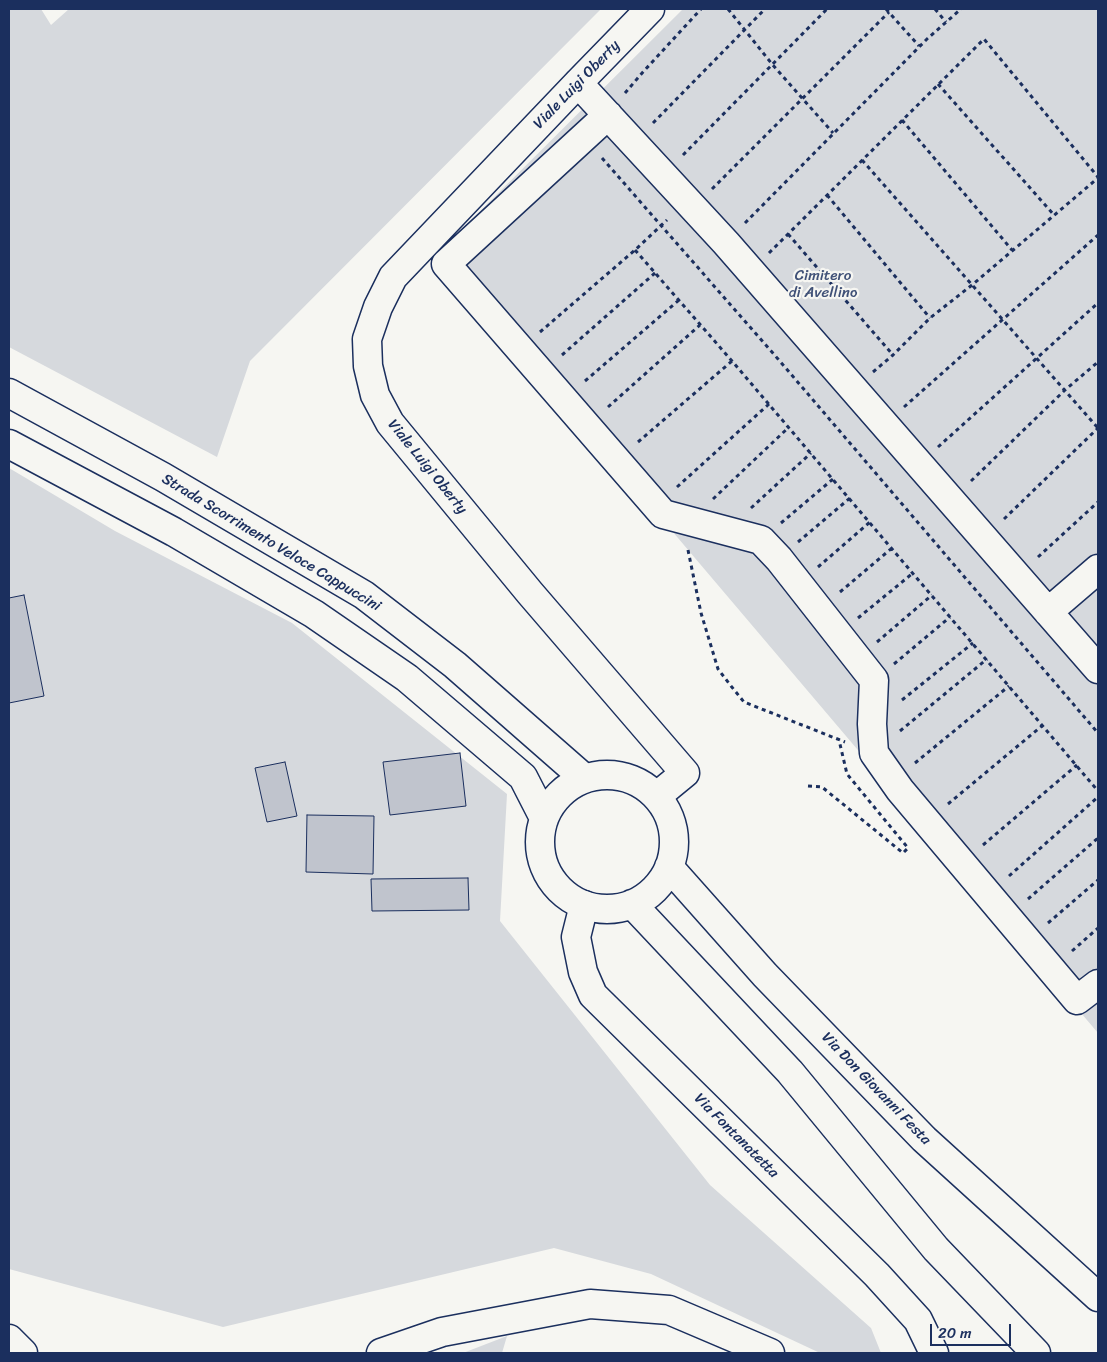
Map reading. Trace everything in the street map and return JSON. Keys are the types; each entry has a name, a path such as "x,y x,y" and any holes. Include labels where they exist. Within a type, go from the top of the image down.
{"street":[{"name":"Viale Luigi Oberty","path":"650,9 393,276 378,307 367,339 368,366 375,395 390,423 524,585 684,773 657,796"},
{"path":"578,83 751,271 1098,669"},
{"path":"608,115 446,264 663,514 726,531 770,549 874,680 872,724 874,753 893,780 1077,1000 1098,984"},
{"name":"Strada Scorrimento Veloce Cappuccini","path":"9,393 163,477 364,595 455,665 584,778"},
{"path":"15,448 174,532 314,614 407,678 523,777 544,818"},
{"path":"1048,612 1098,569"},
{"path":"603,774 623,776 641,784 657,796 667,812 673,830 674,849 669,867 660,883 647,896 632,904 616,908 600,909 584,905 566,895 552,879 542,860 540,839 544,818 553,801 566,788 584,778 603,774"},
{"name":"Via Don Giovanni Festa","path":"669,867 765,975 924,1139 1098,1297"},
{"path":"632,904 790,1072 936,1249 1036,1353"},
{"name":"Via Fontanatetta","path":"584,905 576,937 583,972 593,995 877,1275 918,1320 934,1353"},
{"path":"381,1353 442,1332 590,1304 669,1310 770,1353"},
{"path":"9,1340 23,1353"}],"path":[{"path":"608,115 642,72 701,9"},
{"path":"728,9 772,64 833,133"},
{"path":"633,143 765,9"},
{"path":"663,175 826,9"},
{"path":"935,9 946,22"},
{"path":"726,243 920,46 961,9"},
{"path":"520,350 661,226 691,204 802,99 888,10 920,46"},
{"path":"751,271 984,39 1098,177 972,285 930,318 893,355 854,389"},
{"path":"938,84 1054,216"},
{"path":"902,120 1012,250"},
{"path":"584,137 797,381 1098,733"},
{"path":"862,160 1098,428 984,539"},
{"path":"827,195 930,318"},
{"path":"788,234 893,355"},
{"path":"884,424 1098,235"},
{"path":"635,250 834,479 1098,791"},
{"path":"541,374 655,273"},
{"path":"563,400 679,300"},
{"path":"919,464 1098,303"},
{"path":"587,426 700,324"},
{"path":"616,460 732,361"},
{"path":"951,501 1065,390 1098,362"},
{"path":"656,506 769,404"},
{"path":"690,521 789,427"},
{"path":"726,531 811,453"},
{"path":"770,549 834,479"},
{"path":"770,549 850,498"},
{"path":"1017,576 1098,502"},
{"path":"798,583 870,522"},
{"path":"819,610 892,548"},
{"path":"688,550 701,613 718,669 744,702 874,753 986,659"},
{"path":"839,635 913,573"},
{"path":"858,659 932,595"},
{"path":"874,680 950,616"},
{"path":"872,724 973,643"},
{"path":"893,780 1009,686"},
{"path":"927,822 1043,725"},
{"path":"808,786 822,787 902,854 908,848 847,774 839,740"},
{"path":"962,863 1077,765"},
{"path":"987,894 1098,797"},
{"path":"1007,918 1098,838"},
{"path":"1027,941 1098,880"},
{"path":"1050,969 1098,928"}],"green space":[{"path":"9,9 41,9 51,25 69,9 601,9 250,361 217,457 9,347"},
{"name":"Cimitero di Avellino","path":"683,9 1098,9 1098,1033 437,254"},
{"path":"9,468 115,531 292,623 507,794 500,921 710,1185 871,1328 881,1353 820,1353 651,1274 554,1248 223,1327 9,1269"},
{"path":"507,1336 502,1353 463,1353"}],"building":[{"path":"24,595 44,696 9,703 9,598"},
{"path":"460,753 466,806 390,815 383,762"},
{"path":"285,762 297,816 267,822 255,768"},
{"path":"307,815 374,816 373,874 306,872"},
{"path":"468,878 469,910 372,911 371,879"}]}
